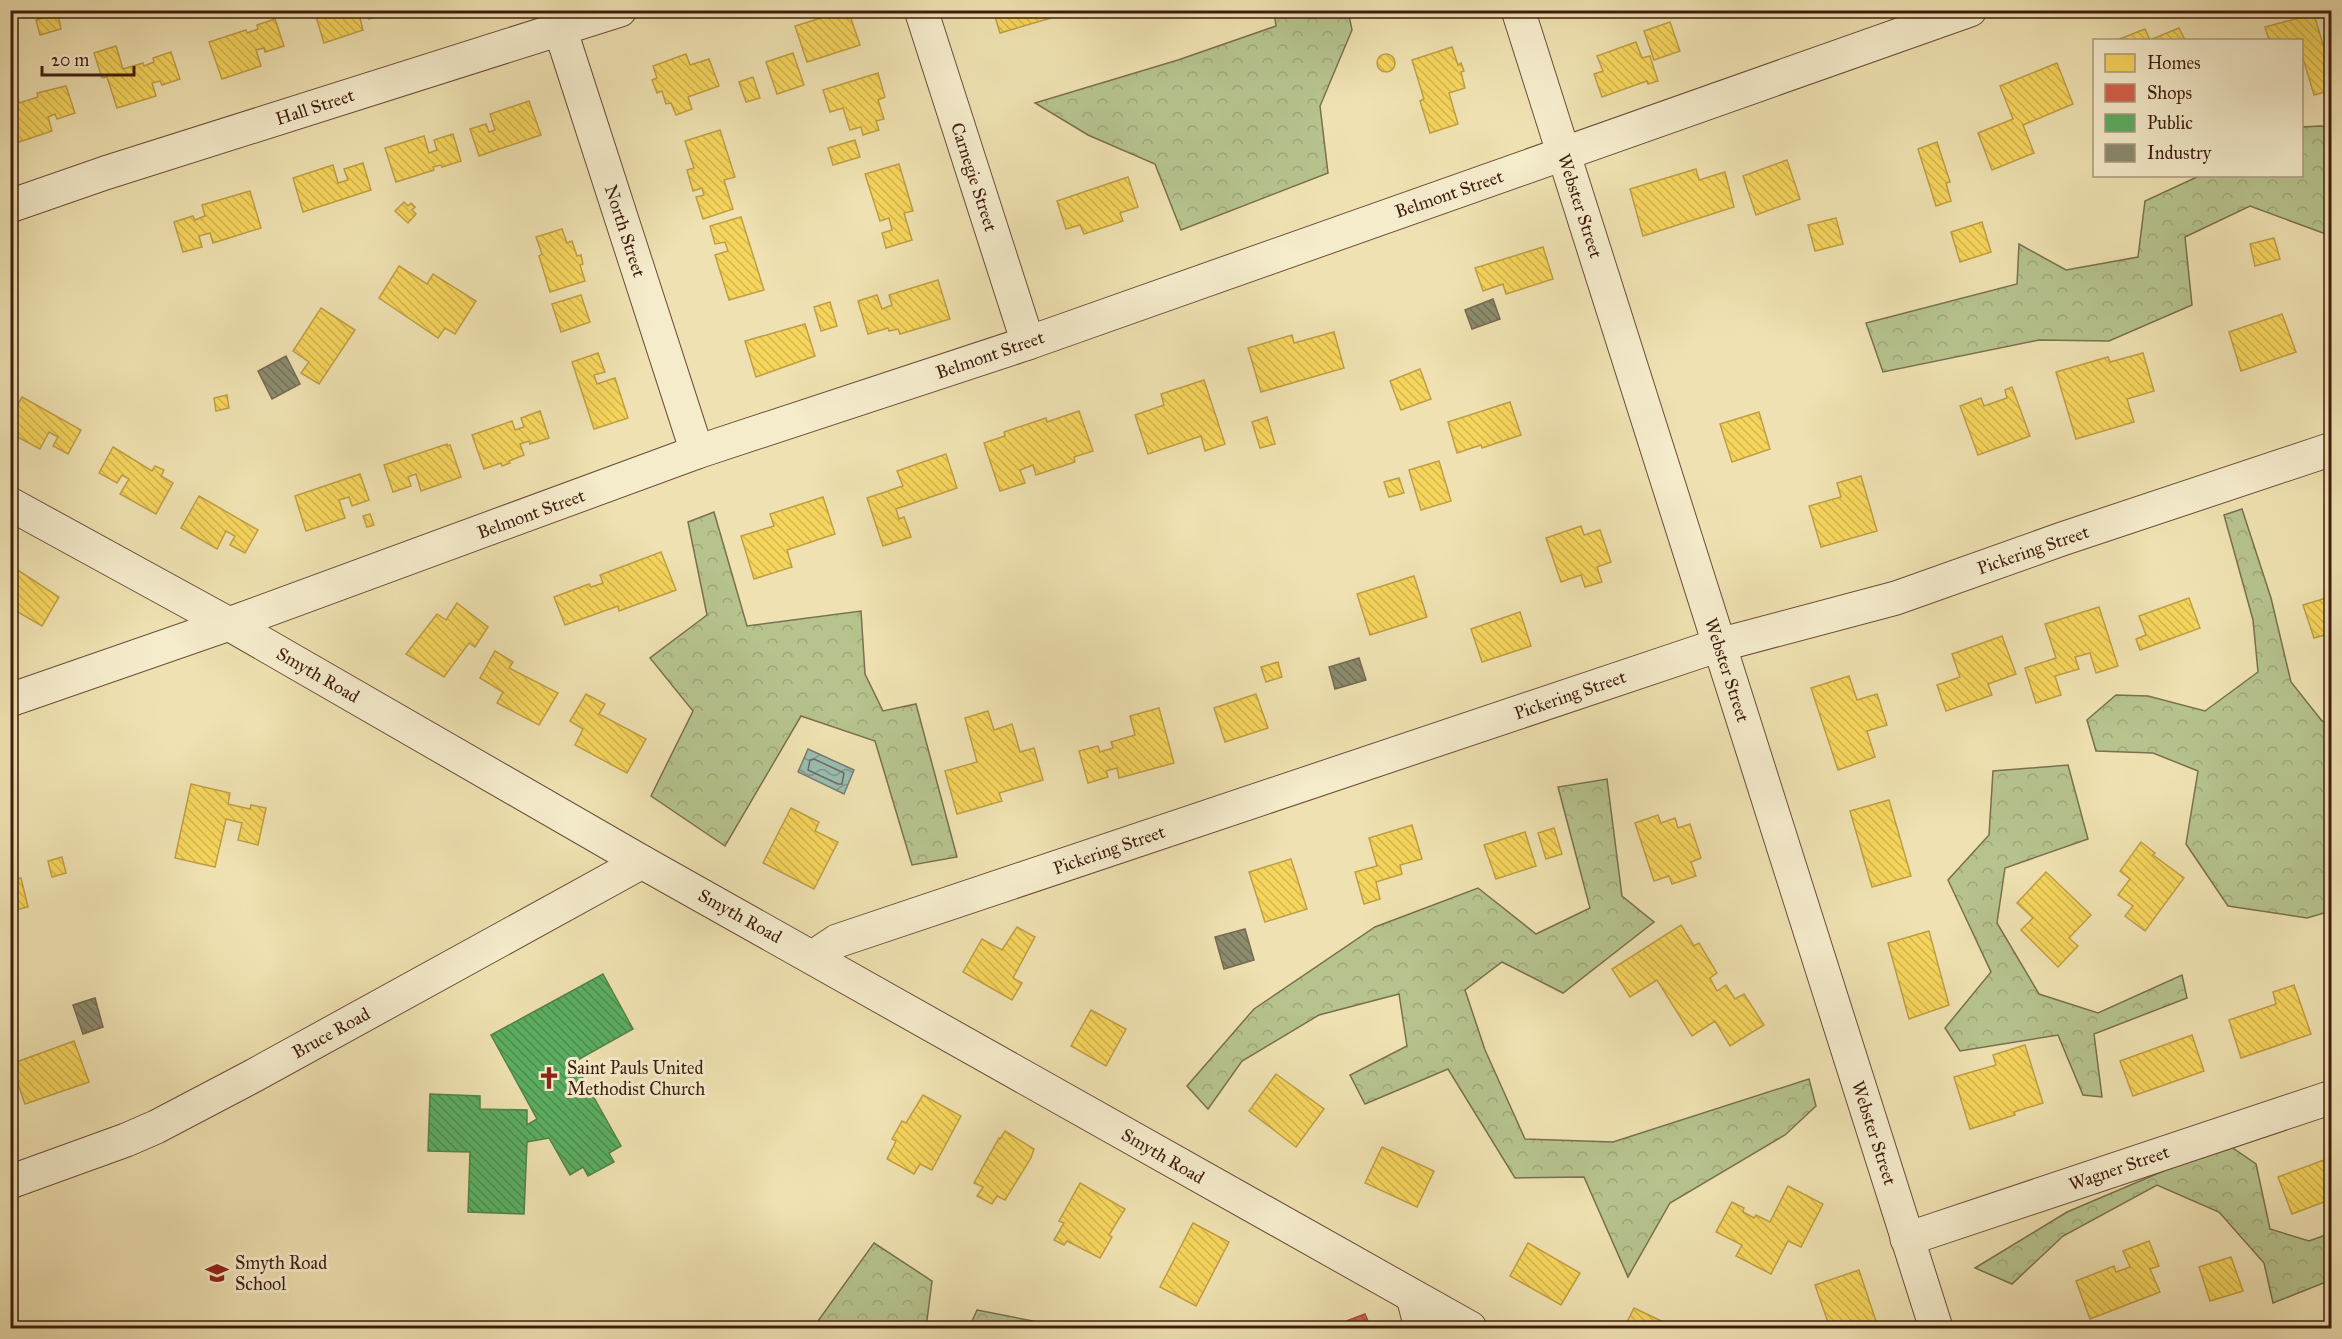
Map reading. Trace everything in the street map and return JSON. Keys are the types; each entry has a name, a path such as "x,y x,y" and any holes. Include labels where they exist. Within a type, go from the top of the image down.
{"street":[{"name":"Hall Street","path":"10,206 556,20 620,10"},
{"name":"Carnegie Street","path":"921,10 1028,343"},
{"name":"Webster Street","path":"1518,10 1936,1329"},
{"name":"Belmont Street","path":"10,700 230,624 698,452 1028,343 1970,10"},
{"name":"North Street","path":"556,20 698,452"},
{"name":"Pickering Street","path":"813,957 837,941 1719,645 1896,598 2062,539 2331,449"},
{"name":"Smyth Road","path":"10,504 230,624 642,862 1470,1329"},
{"name":"Bruce Road","path":"10,1182 156,1127 642,862"},
{"name":"Wagner Street","path":"1907,1239 2331,1097"},
{"path":"1413,1297 1421,1329"}],"green space":[{"path":"1274,11 1348,11 1352,30 1320,106 1328,173 1181,230 1155,164 1088,135 1035,103 1178,60 1276,26"},
{"path":"2303,127 2331,128 2331,236 2250,206 2185,237 2192,305 2109,341 2039,340 1883,372 1866,323 2017,284 2019,244 2066,270 2138,257 2145,201 2197,177 2303,177"},
{"path":"2242,509 2271,598 2291,682 2322,721 2331,722 2331,911 2307,918 2228,906 2186,844 2198,771 2153,753 2096,751 2087,720 2116,695 2148,696 2205,711 2258,672 2253,620 2224,515"},
{"path":"714,512 747,626 861,611 865,674 883,711 916,704 957,857 912,865 875,741 801,716 725,846 651,796 693,711 650,658 707,615 688,522"},
{"path":"2068,765 2088,839 2005,868 1997,923 2039,994 2098,1013 2182,975 2187,998 2094,1034 2102,1097 2083,1095 2058,1035 1960,1051 1945,1028 1991,972 1948,880 1989,835 1993,771"},
{"path":"1607,779 1622,896 1654,922 1563,993 1502,962 1465,990 1485,1050 1525,1139 1613,1142 1809,1079 1816,1106 1785,1135 1670,1203 1628,1277 1584,1177 1515,1178 1448,1069 1365,1104 1350,1075 1407,1046 1399,994 1319,1015 1242,1061 1208,1109 1187,1086 1254,1009 1375,927 1478,888 1536,934 1590,908 1558,787"},
{"path":"2227,1144 2256,1164 2270,1229 2309,1241 2331,1233 2331,1280 2273,1303 2264,1263 2219,1212 2157,1185 2063,1236 2012,1284 1975,1268 2067,1212"},
{"path":"874,1243 932,1281 926,1328 813,1328"},
{"path":"977,1310 1063,1327 1064,1328 969,1328"}],"water":[{"path":"808,749 854,770 844,794 798,772"}],"building: Homes":[{"path":"314,10 386,10 387,13 369,19 367,15 360,18 363,30 324,43"},
{"path":"834,10 835,14 848,10 860,45 807,62 795,26 821,18 819,14"},
{"path":"993,10 1048,10 1051,18 1000,33"},
{"path":"1126,10 1146,10 1128,17"},
{"path":"58,14 61,29 40,35 36,20"},
{"path":"2314,14 2323,45 2329,44 2332,52 2332,90 2314,95 2303,58 2303,39 2269,39 2265,27"},
{"path":"275,19 284,46 265,52 264,48 256,50 261,66 222,79 209,42 246,30 247,33 258,29 257,25"},
{"path":"1670,22 1680,51 1654,60 1644,31"},
{"path":"2179,28 2184,39 2152,39"},
{"path":"2145,29 2150,39 2120,39"},
{"path":"1636,42 1642,58 1650,56 1658,81 1648,84 1647,81 1602,97 1594,74 1603,71 1597,56"},
{"path":"116,46 123,69 143,63 144,66 154,62 153,58 171,52 180,79 162,85 160,81 152,83 156,96 117,108 107,77 102,78 94,53"},
{"path":"1452,47 1458,65 1461,63 1464,71 1461,72 1465,88 1449,93 1458,124 1430,133 1420,101 1424,99 1412,60"},
{"path":"793,53 804,85 777,94 766,62"},
{"path":"686,54 690,65 709,59 719,86 688,97 692,109 676,115 671,103 666,104 662,91 657,93 652,80 657,78 653,66"},
{"path":"1386,54 1392,57 1395,63 1392,69 1386,72 1380,69 1377,63 1380,57"},
{"path":"2057,63 2073,104 2023,125 2034,153 1992,170 1978,133 2013,119 2000,86"},
{"path":"878,73 885,97 878,100 884,119 876,121 879,130 863,135 861,127 850,130 843,108 830,112 823,90"},
{"path":"753,77 760,98 746,102 739,82"},
{"path":"14,85 19,103 38,97 37,93 66,86 75,113 57,119 55,114 48,117 52,131 13,144 10,137 10,86"},
{"path":"529,101 541,135 479,156 470,129 486,124 489,132 495,130 490,114"},
{"path":"720,130 735,177 724,180 733,209 703,219 696,197 704,195 702,188 693,191 687,170 694,168 685,141"},
{"path":"453,134 461,161 442,167 441,165 433,167 434,170 396,182 385,148 424,136 429,153 437,150 434,140"},
{"path":"855,140 860,157 833,165 828,148"},
{"path":"1937,142 1950,182 1946,183 1951,201 1936,206 1918,149"},
{"path":"1787,160 1800,199 1756,215 1743,176"},
{"path":"363,163 371,190 303,212 293,178 333,165 338,183 348,180 344,169"},
{"path":"899,164 913,211 904,213 912,240 886,248 882,233 892,230 889,218 880,221 865,174"},
{"path":"1696,169 1699,180 1725,172 1734,207 1643,236 1630,189"},
{"path":"1128,177 1138,207 1120,213 1123,221 1084,234 1080,225 1066,229 1057,201"},
{"path":"250,191 261,228 213,243 210,233 199,236 202,247 183,252 174,222 193,216 195,220 205,216 202,205"},
{"path":"404,202 408,206 411,203 415,207 412,210 416,214 408,223 395,211"},
{"path":"741,217 764,290 729,300 715,255 728,251 725,242 715,244 710,226"},
{"path":"1836,218 1843,244 1815,251 1808,225"},
{"path":"1982,222 1991,252 1960,262 1951,232"},
{"path":"562,229 567,243 572,241 577,256 581,255 583,264 580,265 585,281 550,292 536,237"},
{"path":"2274,238 2280,259 2255,266 2250,244"},
{"path":"1543,247 1553,279 1506,294 1503,284 1483,291 1475,268"},
{"path":"399,266 427,284 433,274 476,301 455,334 445,328 438,338 379,298"},
{"path":"938,280 950,319 900,334 898,329 889,331 888,328 868,334 858,301 877,295 882,309 892,305 889,295"},
{"path":"581,295 590,322 561,332 552,304"},
{"path":"830,302 837,326 821,331 814,307"},
{"path":"321,308 355,330 319,384 301,373 309,362 293,351"},
{"path":"2282,314 2296,352 2241,371 2229,332"},
{"path":"805,324 815,356 756,377 745,341"},
{"path":"1334,332 1344,368 1261,392 1248,348 1292,335 1294,343"},
{"path":"598,353 605,372 594,375 597,384 615,378 628,418 594,429 572,362"},
{"path":"2143,353 2154,391 2127,399 2134,422 2076,439 2056,372 2108,357 2110,362"},
{"path":"1420,369 1431,399 1401,410 1390,381"},
{"path":"1204,380 1225,444 1205,451 1201,436 1148,454 1135,415 1164,405 1161,394"},
{"path":"2012,387 2030,436 1978,455 1960,406 1981,398 1984,406 2007,398 2005,390"},
{"path":"227,395 229,408 216,411 214,398"},
{"path":"22,397 81,430 68,454 53,446 58,437 49,432 40,449 10,433 10,417"},
{"path":"1510,402 1521,435 1482,448 1481,445 1457,453 1448,422"},
{"path":"540,411 549,438 530,444 529,441 520,444 524,455 502,466 501,463 484,469 472,435 512,421 515,430 524,427 521,418"},
{"path":"1079,411 1093,451 1074,457 1075,462 1036,475 1033,465 1020,470 1025,483 1000,491 984,443 1005,436 1004,432 1046,418 1047,422"},
{"path":"1759,412 1770,449 1732,462 1720,424"},
{"path":"1267,417 1275,444 1260,448 1252,422"},
{"path":"447,444 447,446 450,445 461,477 421,491 416,474 408,477 411,486 393,492 384,465"},
{"path":"113,447 152,471 155,466 164,470 161,476 173,483 156,514 120,494 129,479 122,475 117,483 99,473"},
{"path":"946,454 957,488 896,509 899,519 904,517 911,537 883,546 867,498 903,486 897,471"},
{"path":"1439,461 1451,501 1421,510 1409,470"},
{"path":"360,474 369,500 352,506 349,497 339,500 345,518 306,531 295,496"},
{"path":"1861,476 1877,531 1821,547 1809,506 1841,497 1837,483"},
{"path":"1399,478 1404,493 1389,497 1384,482"},
{"path":"199,496 258,530 245,553 230,545 235,536 226,531 217,549 181,528"},
{"path":"823,497 835,534 787,550 792,567 754,579 741,536 774,526 770,514"},
{"path":"370,514 374,525 367,527 363,516"},
{"path":"1581,526 1584,535 1600,530 1611,562 1597,567 1602,582 1585,587 1581,575 1561,582 1546,538"},
{"path":"661,552 676,590 619,611 618,606 565,625 554,597 589,584 591,587 603,583 600,575"},
{"path":"10,565 59,597 42,626 18,612 17,615 10,611"},
{"path":"1414,576 1427,617 1370,635 1357,594"},
{"path":"2332,590 2332,633 2314,638 2303,605 2326,598 2324,592"},
{"path":"2189,598 2200,628 2140,650 2136,639 2146,635 2139,616"},
{"path":"457,603 488,627 475,647 469,643 444,677 406,654 437,614 446,620"},
{"path":"2099,607 2118,666 2096,673 2090,653 2075,657 2079,669 2055,676 2061,695 2036,703 2025,668 2056,658 2045,624"},
{"path":"1520,612 1531,646 1482,662 1471,629"},
{"path":"2002,636 2016,674 1988,684 1992,695 1946,711 1937,685 1960,677 1952,654"},
{"path":"495,651 513,662 509,668 558,693 539,725 497,703 503,692 480,678"},
{"path":"1278,662 1282,677 1266,682 1261,667"},
{"path":"1849,676 1857,700 1877,694 1887,725 1867,731 1875,757 1838,770 1811,688"},
{"path":"586,694 605,704 599,714 646,739 627,773 575,745 583,729 570,721"},
{"path":"1256,694 1268,728 1225,742 1214,708"},
{"path":"1159,708 1174,763 1119,778 1117,768 1106,771 1108,777 1088,783 1079,751 1098,746 1100,752 1113,748 1111,742 1135,735 1130,716"},
{"path":"988,711 994,730 1012,724 1020,752 1034,748 1043,780 999,793 1002,801 957,814 945,771 977,762 965,718"},
{"path":"191,784 230,793 228,804 250,809 251,805 266,808 258,845 238,840 242,823 226,819 215,867 175,858"},
{"path":"1889,800 1911,876 1872,887 1850,811"},
{"path":"791,808 819,822 815,831 838,842 814,889 763,863"},
{"path":"1658,815 1661,823 1675,818 1678,828 1690,824 1701,858 1691,862 1696,876 1672,884 1669,876 1654,881 1635,823"},
{"path":"1412,825 1422,859 1400,865 1402,874 1376,882 1380,899 1364,904 1355,872 1377,866 1369,838"},
{"path":"1554,828 1562,854 1546,859 1538,833"},
{"path":"1525,832 1536,866 1496,879 1484,845"},
{"path":"2141,842 2155,853 2153,855 2184,878 2145,931 2125,916 2133,906 2118,895 2130,879 2120,871"},
{"path":"62,857 66,873 52,877 48,861"},
{"path":"1291,859 1307,909 1265,922 1249,872"},
{"path":"2046,872 2091,915 2069,938 2078,946 2058,967 2021,930 2033,918 2017,903"},
{"path":"21,878 28,907 11,911 10,881"},
{"path":"1681,925 1694,946 1699,943 1717,973 1710,978 1717,991 1726,985 1735,999 1744,994 1764,1025 1730,1046 1715,1021 1692,1036 1657,980 1630,997 1612,969"},
{"path":"1017,927 1035,937 1013,978 1022,983 1012,1000 963,972 982,939 1002,950"},
{"path":"1929,931 1949,1005 1909,1019 1888,943"},
{"path":"2294,985 2311,1034 2241,1058 2229,1020 2276,1004 2273,992"},
{"path":"1091,1010 1126,1029 1106,1066 1071,1046"},
{"path":"2192,1035 2204,1071 2133,1096 2120,1061"},
{"path":"74,1041 89,1082 25,1104 11,1064"},
{"path":"2025,1045 2043,1103 2014,1112 2015,1115 1970,1129 1954,1077 1996,1065 1993,1055"},
{"path":"1276,1074 1324,1109 1296,1147 1249,1111"},
{"path":"923,1095 961,1116 932,1170 920,1164 914,1174 887,1159 896,1141 892,1139 902,1121 906,1123"},
{"path":"1005,1131 1034,1149 1031,1158 1005,1200 997,1196 992,1204 977,1196 983,1187 974,1183"},
{"path":"1382,1147 1434,1171 1417,1207 1365,1183"},
{"path":"2332,1157 2332,1199 2292,1214 2278,1177"},
{"path":"1080,1183 1125,1209 1109,1235 1112,1237 1100,1258 1067,1241 1064,1245 1054,1240 1064,1223 1059,1221"},
{"path":"1788,1186 1823,1204 1801,1247 1788,1241 1771,1274 1736,1256 1742,1245 1716,1232 1732,1202 1744,1208 1743,1212 1754,1218 1756,1215 1770,1222"},
{"path":"1193,1223 1229,1242 1196,1306 1160,1287"},
{"path":"2149,1241 2159,1266 2150,1269 2160,1292 2090,1319 2076,1281 2114,1266 2116,1272 2130,1267 2123,1251"},
{"path":"1528,1243 1580,1273 1561,1305 1510,1276"},
{"path":"2231,1257 2243,1291 2210,1301 2199,1267"},
{"path":"1859,1270 1878,1327 1830,1328 1815,1285"},
{"path":"1634,1308 1676,1328 1624,1328"}],"building: Shops":[{"path":"1365,1314 1371,1328 1328,1328"}],"building: Public":[{"name":"Saint Pauls United Methodist Church","path":"603,974 633,1029 574,1062 621,1146 609,1153 614,1162 588,1176 583,1167 570,1175 549,1138 527,1142 524,1214 468,1212 470,1152 428,1151 430,1094 480,1096 480,1109 527,1110 527,1125 537,1119 491,1035"}],"building: Industry":[{"path":"1493,299 1500,319 1472,329 1465,310"},
{"path":"286,356 300,384 272,399 258,371"},
{"path":"1359,658 1366,680 1335,689 1329,667"},
{"path":"1245,929 1254,960 1224,969 1215,937"},
{"path":"95,998 103,1027 83,1034 73,1005"}],"place":[{"name":"Saint Pauls United Methodist Church","path":"549,1078"},
{"name":"Smyth Road School","path":"217,1273"}]}
